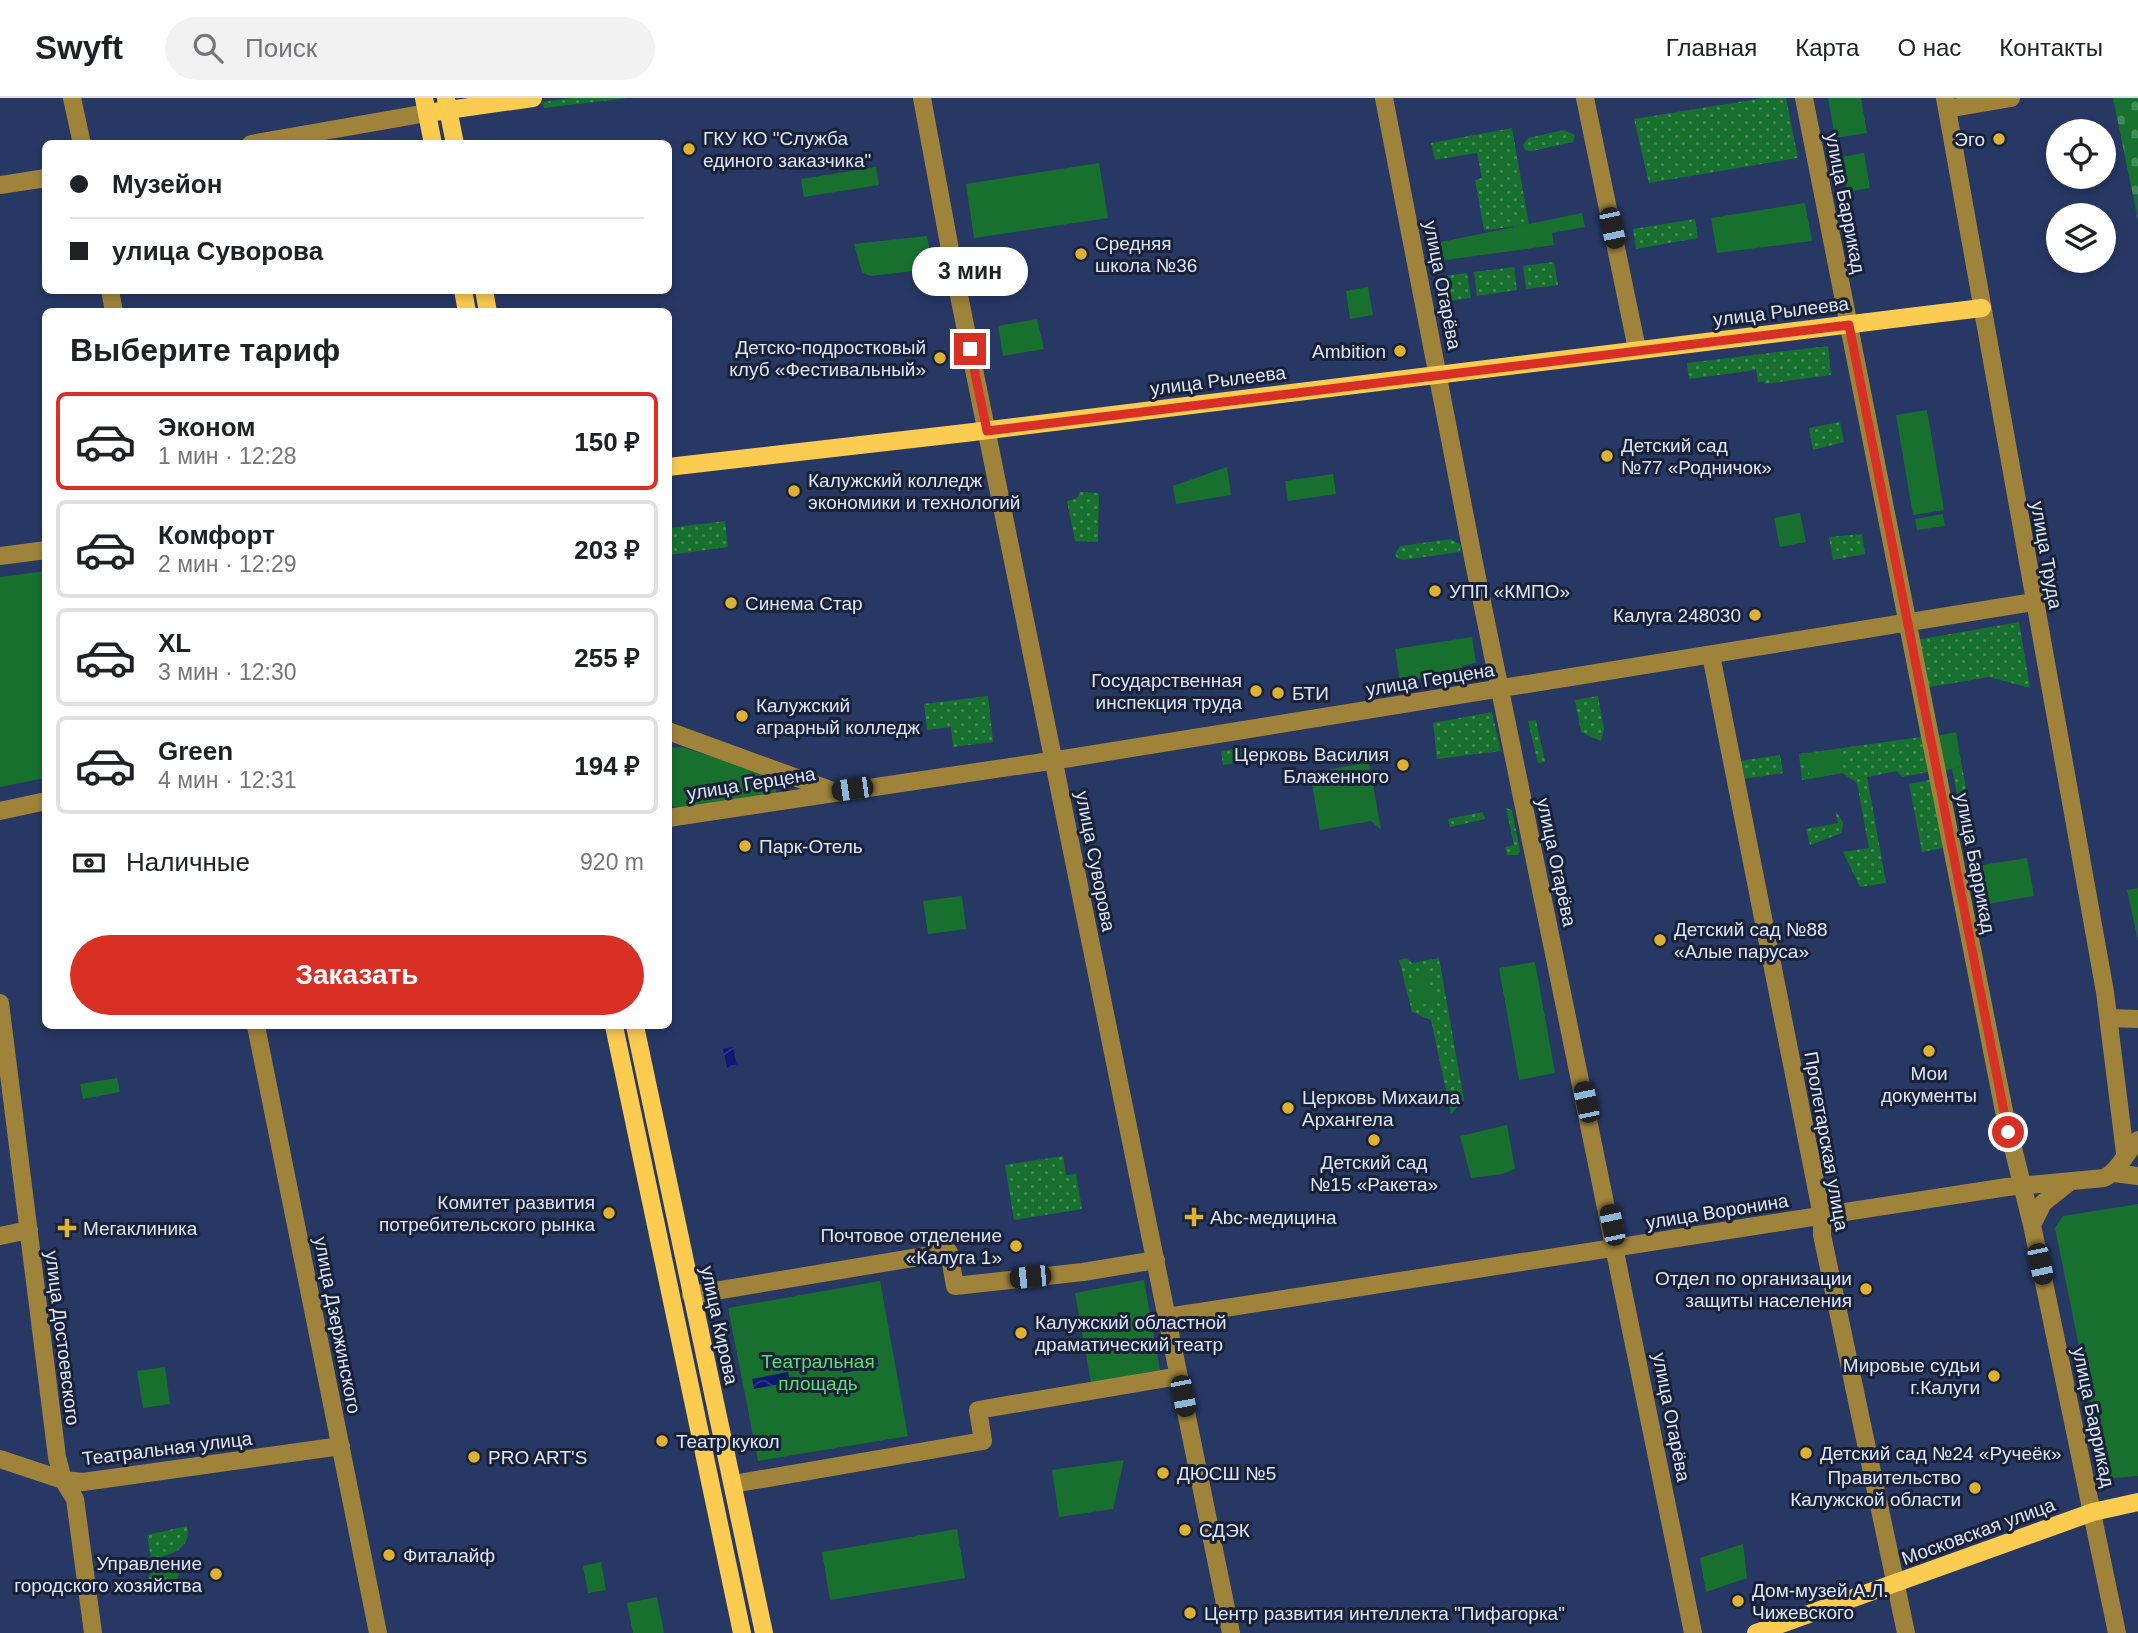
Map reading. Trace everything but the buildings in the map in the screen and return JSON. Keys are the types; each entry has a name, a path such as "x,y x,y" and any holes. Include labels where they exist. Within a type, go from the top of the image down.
{"main road":[{"path":"432,140 426,105 533,98"},
{"path":"447,104 454,140"},
{"name":"улица Рылеева","path":"672,467 987,431 1982,308"},
{"path":"615,1029 742,1633"},
{"name":"улица Кирова","path":"636,1029 764,1633"},
{"name":"Московская улица","path":"1756,1633 2093,1512 2138,1502"}],"street":[{"path":"72,98 81,140"},
{"name":"улица Суворова","path":"922,98 1231,1633"},
{"name":"улица Огарёва","path":"1384,98 1500,689 1693,1633"},
{"path":"1585,98 1637,349"},
{"name":"улица Баррикад","path":"1804,98 2004,1111 2032,1225 2117,1633"},
{"path":"1946,103 2011,98"},
{"name":"улица Труда","path":"1946,103 2109,1018 2124,1158"},
{"path":"269,140 426,105"},
{"path":"0,185 42,179"},
{"path":"0,556 42,551"},
{"name":"улица Герцена","path":"672,816 1055,760 2034,602"},
{"name":"Пролетарская улица","path":"1711,655 1822,1216 1822,1235 1906,1633"},
{"name":"улица Герцена","path":"672,732 833,791"},
{"path":"0,811 42,802"},
{"name":"улица Достоевского","path":"0,1009 57,1457 64,1480 75,1499 93,1633"},
{"path":"2109,1018 2138,1020"},
{"name":"улица Дзержинского","path":"257,1029 378,1633"},
{"path":"2032,1225 2043,1203 2067,1184 2104,1178 2124,1158 2138,1176"},
{"name":"улица Воронина","path":"1167,1317 2022,1185 2067,1184"},
{"path":"0,1236 29,1230"},
{"path":"691,1296 949,1252 955,1286 1083,1272 1156,1260"},
{"path":"733,1484 983,1441 978,1410 1179,1376"},
{"name":"Театральная улица","path":"0,1460 64,1480 83,1482 341,1446"}],"green space":[{"path":"571,98 628,98 544,108 542,102"},
{"path":"1763,98 1786,98 1798,158 1649,183 1634,119"},
{"path":"1828,98 1861,98 1867,133 1835,138"},
{"path":"2113,98 2138,98 2138,220"},
{"path":"1512,128 1529,225 1484,230 1475,180 1482,178 1477,153 1435,160 1431,143"},
{"path":"1564,130 1575,135 1573,142 1532,151 1525,150 1523,145 1528,138"},
{"path":"1864,153 1870,188 1847,192 1841,157"},
{"path":"1099,163 1108,218 974,238 966,184"},
{"path":"876,167 879,185 804,197 801,179"},
{"path":"1805,203 1812,241 1717,253 1711,218"},
{"path":"1582,213 1585,227 1552,233 1554,245 1439,261 1436,243"},
{"path":"1695,219 1698,238 1636,249 1633,229"},
{"path":"927,236 933,269 870,276 862,272 854,244"},
{"path":"1554,262 1558,285 1526,289 1523,266"},
{"path":"1514,267 1517,290 1477,296 1474,272"},
{"path":"1467,273 1471,298 1447,301 1444,276"},
{"path":"1368,287 1373,315 1350,319 1346,291"},
{"path":"1037,319 1044,349 1003,356 998,326"},
{"path":"1828,346 1831,375 1765,384 1764,381 1758,382 1756,370 1689,379 1687,363"},
{"path":"1927,410 1944,510 1913,515 1896,415"},
{"path":"1840,422 1844,442 1813,450 1809,428"},
{"path":"1227,467 1231,495 1176,504 1173,486"},
{"path":"1333,474 1336,494 1288,501 1285,481"},
{"path":"1080,492 1099,493 1098,542 1075,541 1067,501 1077,498"},
{"path":"1800,513 1806,542 1780,547 1774,518"},
{"path":"1943,514 1945,526 1917,530 1915,519"},
{"path":"725,521 728,547 672,555 672,528"},
{"path":"1862,534 1865,554 1833,560 1829,537"},
{"path":"1451,539 1461,545 1460,552 1403,560 1395,554 1400,546"},
{"path":"42,571 42,779 0,787 0,577"},
{"path":"2019,622 2030,688 1989,677 1924,688 1916,640"},
{"path":"1472,637 1476,663 1462,666 1462,672 1400,682 1395,649"},
{"path":"988,696 993,742 953,747 951,727 927,730 924,704"},
{"path":"1598,696 1604,729 1601,741 1581,732 1575,700"},
{"path":"1492,712 1501,751 1437,759 1433,723"},
{"path":"1536,720 1545,762 1538,763 1528,721"},
{"path":"1956,732 1962,767 1943,771 1936,736"},
{"path":"1921,737 1928,772 1902,777 1897,771 1867,777 1886,883 1860,887 1843,852 1869,848 1857,783 1842,773 1802,780 1799,754"},
{"path":"682,747 776,777 776,793 680,808 672,806 672,748"},
{"path":"1242,748 1244,756 1275,751 1276,756 1223,765 1221,751"},
{"path":"1838,749 1842,773 1810,779 1806,754"},
{"path":"1780,755 1783,773 1743,779 1740,761"},
{"path":"1369,762 1381,830 1371,821 1320,830 1310,773"},
{"path":"1962,767 1973,824 1963,826 1952,769"},
{"path":"1930,780 1943,848 1922,852 1909,784"},
{"path":"1506,808 1512,810 1520,851 1518,855 1507,855 1505,847 1514,845"},
{"path":"1835,810 1843,822 1842,833 1810,845 1806,829 1838,823"},
{"path":"1483,812 1485,819 1450,827 1448,819"},
{"path":"2027,858 2034,896 1976,906 1969,867"},
{"path":"2138,888 2138,941 2127,890"},
{"path":"962,896 966,929 928,934 923,901"},
{"path":"1407,958 1412,963 1439,958 1464,1100 1451,1114 1431,1020 1412,1012 1399,960"},
{"path":"1535,962 1555,1073 1519,1080 1499,968"},
{"path":"1427,971 1434,1002 1418,1006 1411,975"},
{"path":"117,1078 120,1092 83,1099 80,1084"},
{"path":"1507,1125 1515,1169 1502,1174 1471,1178 1460,1136"},
{"path":"1063,1156 1066,1175 1076,1174 1082,1209 1014,1220 1005,1165"},
{"path":"2138,1204 2138,1476 2100,1479 2098,1472 2104,1470 2055,1228 2063,1216"},
{"path":"1144,1280 1160,1370 1091,1383 1075,1293"},
{"name":"Театральная площадь","path":"880,1281 908,1436 758,1461 728,1308"},
{"path":"165,1367 170,1404 143,1408 137,1371"},
{"path":"1124,1460 1113,1509 1059,1517 1052,1470"},
{"path":"187,1526 188,1534 183,1546 172,1553 151,1559 147,1535"},
{"path":"957,1529 965,1578 830,1600 822,1552"},
{"path":"1743,1544 1747,1578 1706,1592 1700,1558"},
{"path":"601,1562 606,1590 588,1593 583,1566"},
{"path":"174,1564 180,1572 174,1585 148,1592 145,1588 151,1572"},
{"path":"657,1597 664,1633 633,1633 627,1603"}],"water":[{"path":"733,1047 737,1066 727,1068 723,1049"},
{"path":"877,1357 879,1366 843,1373 841,1363"},
{"path":"788,1372 790,1382 754,1389 752,1379"}],"place":[{"name":"Эго","path":"1999,139"},
{"name":"ГКУ КО \"Служба единого заказчика\"","path":"689,149"},
{"name":"Средняя школа №36","path":"1081,254"},
{"name":"Ambition","path":"1400,351"},
{"name":"Детско-подростковый клуб «Фестивальный»","path":"940,358"},
{"name":"Детский сад №77 «Родничок»","path":"1607,456"},
{"name":"Калужский колледж экономики и технологий","path":"794,491"},
{"name":"УПП «КМПО»","path":"1435,591"},
{"name":"Синема Стар","path":"731,603"},
{"name":"Калуга 248030","path":"1755,615"},
{"name":"Государственная инспекция труда","path":"1256,691"},
{"name":"БТИ","path":"1278,693"},
{"name":"Калужский аграрный колледж","path":"742,716"},
{"name":"Церковь Василия Блаженного","path":"1403,765"},
{"name":"Парк-Отель","path":"745,846"},
{"name":"Детский сад №88 «Алые паруса»","path":"1660,940"},
{"name":"Мои документы","path":"1929,1051"},
{"name":"Церковь Михаила Архангела","path":"1288,1108"},
{"name":"Детский сад №15 «Ракета»","path":"1374,1140"},
{"name":"Комитет развития потребительского рынка","path":"609,1213"},
{"name":"Abc-медицина","path":"1194,1217"},
{"name":"Мегаклиника","path":"67,1228"},
{"name":"Почтовое отделение «Калуга 1»","path":"1016,1246"},
{"name":"Отдел по организации защиты населения","path":"1866,1289"},
{"name":"Калужский областной драматический театр","path":"1021,1333"},
{"name":"Мировые судьи г.Калуги","path":"1994,1376"},
{"name":"Театр кукол","path":"662,1441"},
{"name":"Детский сад №24 «Ручеёк»","path":"1806,1453"},
{"name":"PRO ART'S","path":"474,1457"},
{"name":"ДЮСШ №5","path":"1163,1473"},
{"name":"Правительство Калужской области","path":"1975,1488"},
{"name":"СДЭК","path":"1185,1530"},
{"name":"Фиталайф","path":"389,1555"},
{"name":"Управление городского хозяйства","path":"216,1574"},
{"name":"Дом-музей А.Л. Чижевского","path":"1738,1601"},
{"name":"Центр развития интеллекта \"Пифагорка\"","path":"1190,1613"}],"route":[{"path":"970,349 987,431 1212,401 1849,325 2008,1132"}]}
